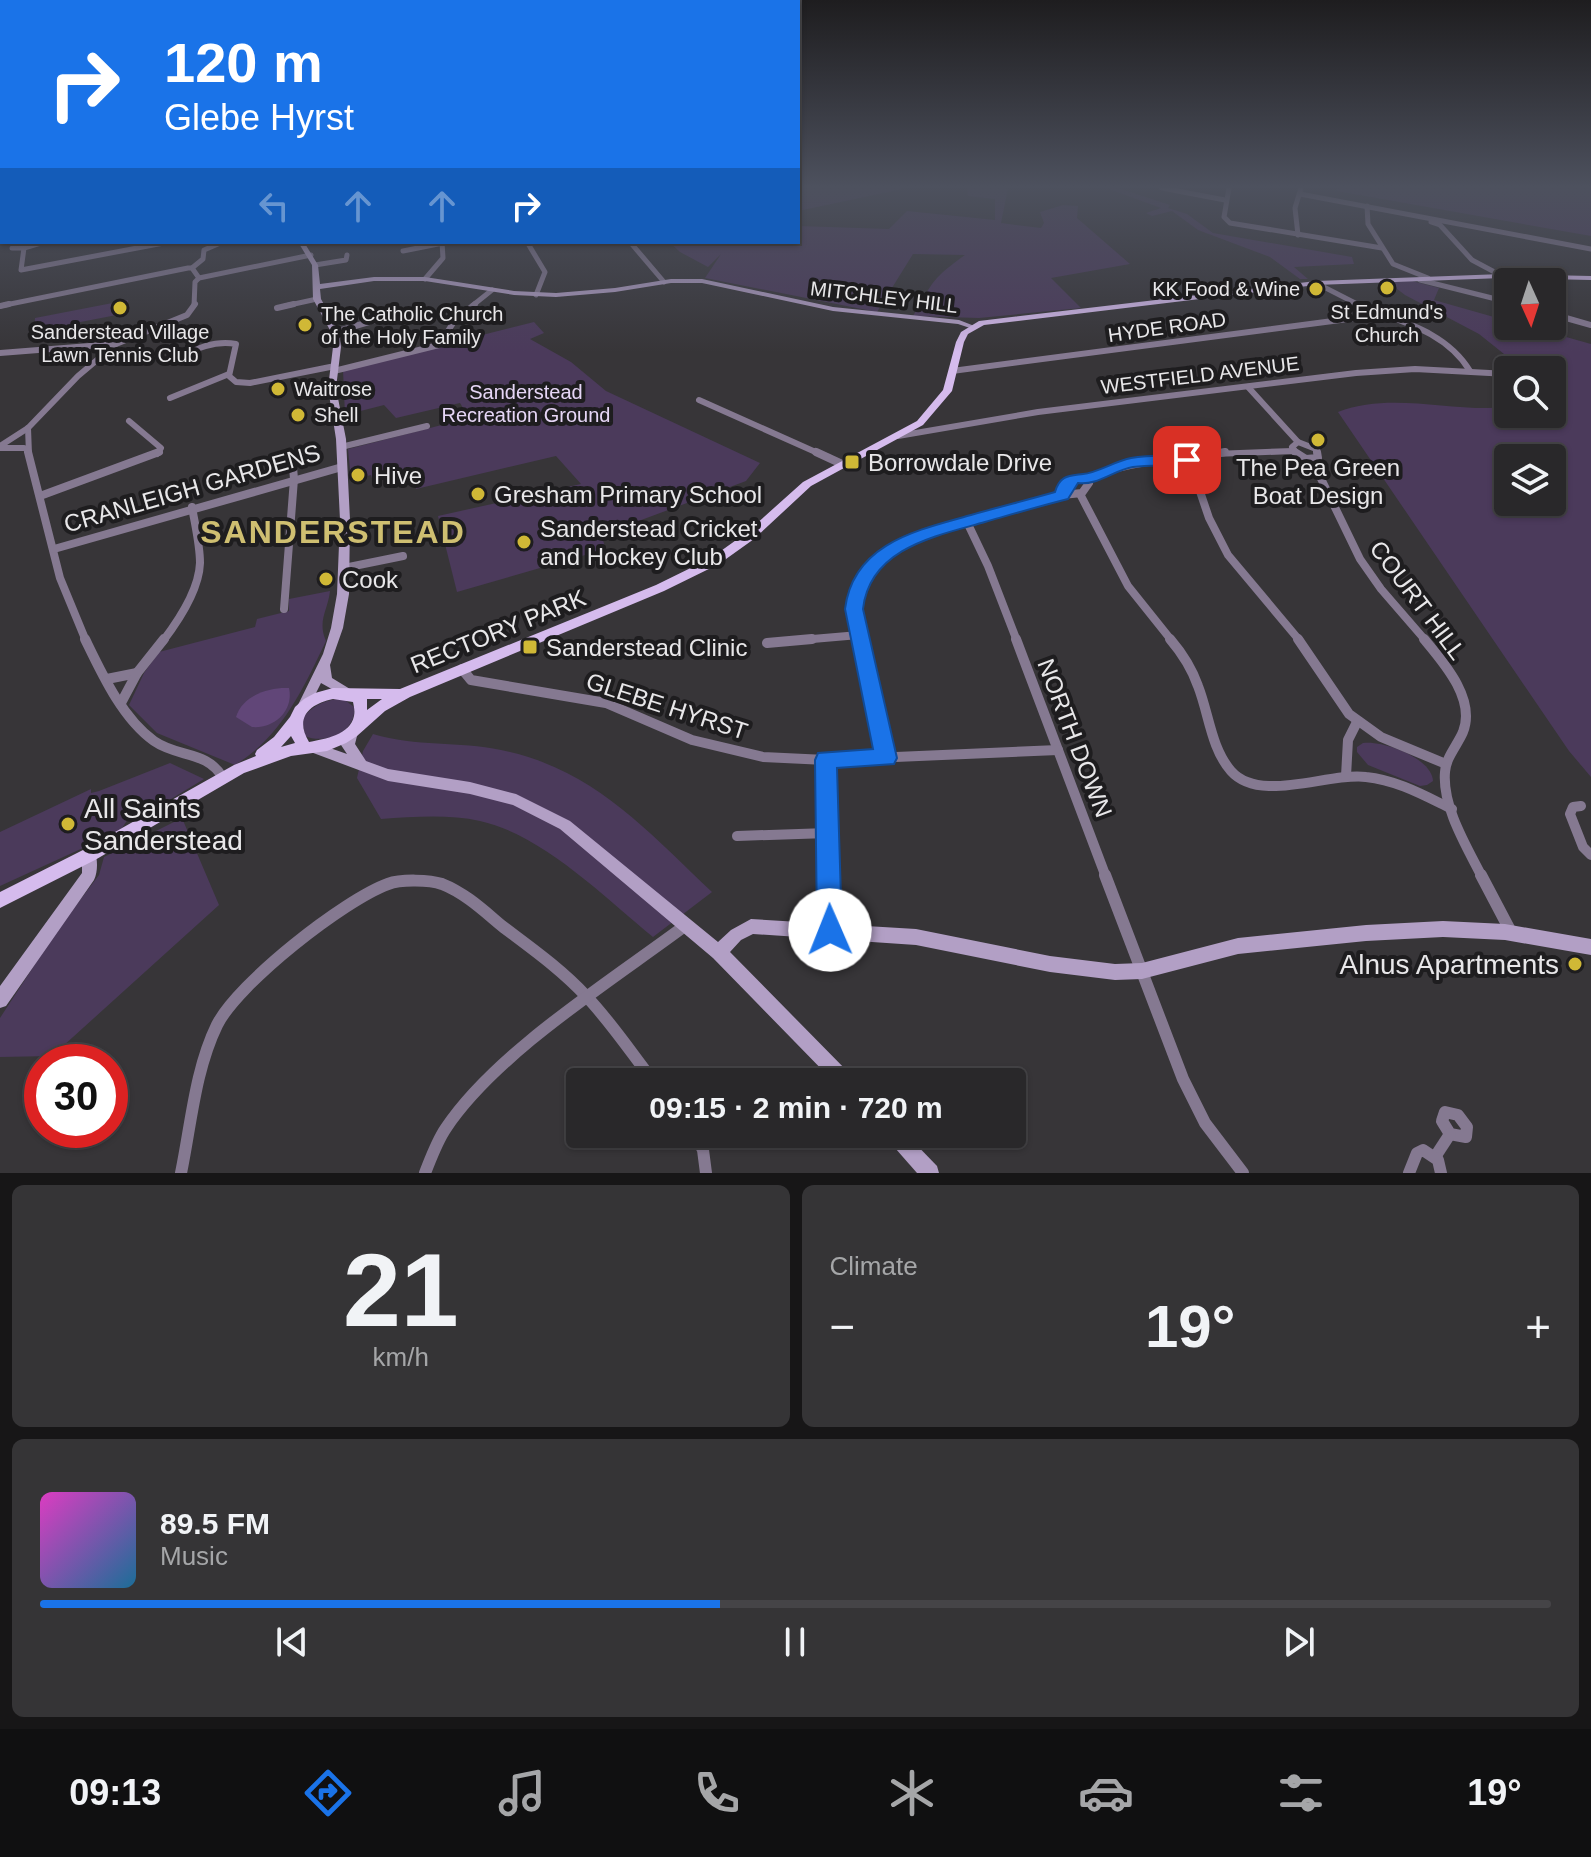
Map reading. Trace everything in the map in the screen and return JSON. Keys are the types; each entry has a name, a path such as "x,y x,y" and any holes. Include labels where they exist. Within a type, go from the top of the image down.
{"main road":[{"path":"973,327 994,321 1081,313 1188,296 1316,283 1494,276"},
{"path":"1566,277 1591,278"},
{"name":"RECTORY PARK","path":"354,730 380,707 405,693 660,588 715,561 750,536 807,484 898,436 934,409 947,391 960,342 973,327"},
{"path":"0,900 89,855 239,769 274,745 300,712 320,696 349,693 360,699 362,706 354,730 335,742 308,746 239,769"},
{"name":"RECTORY PARK","path":"349,693 405,693"},
{"path":"300,712 294,734 308,746"}],"street":[{"path":"1348,243 1382,248"},
{"path":"1379,243 1393,264 1428,278"},
{"path":"1456,243 1472,260 1494,272"},
{"path":"1560,243 1591,249"},
{"path":"24,245 21,270 158,244"},
{"path":"300,712 324,665 341,612 344,568 341,447 332,388 337,347 335,332 317,299 315,265 303,244"},
{"path":"403,251 438,244"},
{"path":"425,279 444,258 443,244"},
{"path":"528,244 545,272 536,295"},
{"path":"632,244 664,282"},
{"path":"0,306 192,268 203,259 204,250 217,246"},
{"path":"0,353 116,344 187,315 196,303 195,282 199,278 311,255"},
{"path":"315,265 346,260 347,255"},
{"path":"1390,279 1393,264"},
{"path":"192,268 199,278"},
{"path":"1414,278 1494,298"},
{"name":"MITCHLEY HILL","path":"317,287 374,279 425,279 536,295 596,292 664,282 718,282 833,309 887,317 959,322 973,327"},
{"path":"1316,283 1349,301 1386,314 1438,339 1464,361 1470,371"},
{"path":"169,362 199,349 234,342 229,374 233,381 245,383 334,369 441,344 455,320 492,290"},
{"path":"274,300 277,310 317,299"},
{"path":"335,332 396,314"},
{"name":"HYDE ROAD","path":"952,371 1386,314"},
{"path":"1566,318 1591,325"},
{"path":"0,447 28,428 78,376 116,344"},
{"name":"WESTFIELD AVENUE","path":"898,436 1038,412 1387,370 1494,373"},
{"path":"170,398 229,374"},
{"name":"COURT HILL","path":"1248,387 1298,442 1318,450 1318,458 1312,460 1358,557 1440,660 1460,693 1467,711 1467,727 1446,764"},
{"path":"699,400 842,464"},
{"path":"40,496 158,454 161,448 129,421"},
{"path":"341,447 427,426"},
{"path":"28,428 24,448 65,592 107,679 132,720 151,740 212,761 223,778"},
{"path":"1293,451 1293,445 1298,442"},
{"path":"0,447 24,448"},
{"path":"1062,495 1071,480 1086,480 1122,464 1189,459 1226,452 1293,451 1312,460"},
{"path":"284,609 294,479 292,455"},
{"path":"1189,459 1224,550 1304,646 1357,722 1381,737 1446,764 1445,782 1452,809 1511,933"},
{"name":"CRANLEIGH GARDENS","path":"54,549 192,507 342,467"},
{"path":"886,758 859,635 855,599 876,562 912,537 1062,495 1080,494 1089,485 1086,480"},
{"path":"1080,494 1100,527 1129,589 1191,668 1221,756 1231,772 1257,785 1346,776 1372,777 1394,783 1452,809"},
{"path":"121,703 137,673 177,623 197,580 200,562 192,507"},
{"name":"NORTH DOWN","path":"967,522 983,554 1190,1095 1205,1123 1243,1173"},
{"path":"344,568 403,556"},
{"path":"767,643 859,635"},
{"path":"324,665 326,681 349,693"},
{"name":"GLEBE HYRST","path":"462,669 471,680 614,705 692,740 731,751 787,759 1058,750"},
{"path":"107,679 137,673"},
{"path":"1346,776 1348,740 1357,722"},
{"path":"354,730 348,745 362,767"},
{"path":"308,746 388,775 470,788 516,800 565,825 719,952 832,1068"},
{"path":"826,760 830,930"},
{"path":"1581,806 1573,807 1570,814 1583,847 1591,855"},
{"path":"737,836 828,833"},
{"path":"0,1000 89,875 89,855"},
{"path":"181,1173 209,1048 228,1005 246,983 373,890 393,882 440,883 470,900 532,947 588,998 643,1068"},
{"path":"425,1173 444,1130 477,1089 518,1052 687,924"},
{"path":"719,952 736,935 751,926 916,937 1050,964 1115,972 1142,971 1238,946 1309,937 1443,929 1511,933 1591,947"},
{"path":"1435,1157 1450,1134"},
{"path":"702,1148 706,1173"},
{"path":"907,1148 930,1173"},
{"path":"1409,1173 1418,1151 1427,1151 1435,1157 1441,1173"}],"green space":[{"path":"1106,243 1130,264 1051,278 1081,308 979,318 913,316 934,281 965,255 913,254 877,312 705,278 721,254 708,267 671,244"},
{"path":"1232,243 1269,243 1352,257 1354,264 1294,267 1308,279 1300,279 1270,257"},
{"path":"1412,281 1439,288 1434,300 1494,317 1494,340 1566,340 1566,337 1591,344 1591,777 1569,751 1338,412 1380,403 1494,408 1494,428 1566,428 1566,356 1506,356 1479,334 1405,295 1388,282"},
{"path":"128,300 127,313 34,331 35,318"},
{"name":"Sanderstead Recreation Ground","path":"534,322 544,333 530,339 571,362 606,391 760,463 746,481 601,535 606,549 457,592 438,516 581,484 556,456 416,489 410,470 373,482 371,475 351,480 348,449 469,418 460,403 396,418 384,405 345,415 343,370"},
{"path":"330,591 323,621 326,641 299,694 266,740 235,765 157,733 129,705 144,673 159,652 255,627 257,619 289,611 289,599"},
{"path":"345,700 354,707 354,716 345,730 322,739 305,736 302,719 305,715 317,705"},
{"path":"373,734 405,741 501,750 564,771 617,805 712,892 653,937 572,869 527,839 504,828 456,817 381,819 357,778 363,751"},
{"path":"1363,743 1382,744 1405,752 1424,765 1433,781 1420,786 1368,765 1357,752 1357,747"},
{"path":"170,763 204,779 143,816 128,819 122,828 96,842 0,886 0,832 91,789 91,793 99,791"},
{"path":"182,818 219,905 65,1044 24,1044 24,1057 0,1057 0,1018 58,929 99,875 104,857"}],"shaded area":[{"path":"289,688 288,704 275,722 252,727 236,717 244,703 257,694"}],"place":[{"name":"St Edmund's Church","path":"1387,288"},
{"name":"KK Food & Wine","path":"1316,289"},
{"name":"Sanderstead Village Lawn Tennis Club","path":"120,308"},
{"name":"The Catholic Church of the Holy Family","path":"305,325"},
{"name":"Waitrose","path":"278,389"},
{"name":"Shell","path":"298,415"},
{"name":"The Pea Green Boat Design","path":"1318,440"},
{"name":"Borrowdale Drive","path":"852,462"},
{"name":"Hive","path":"358,475"},
{"name":"Gresham Primary School","path":"478,494"},
{"name":"Sanderstead Cricket and Hockey Club","path":"524,542"},
{"name":"Cook","path":"326,579"},
{"name":"Sanderstead Clinic","path":"530,647"},
{"name":"All Saints Sanderstead","path":"68,824"},
{"name":"Alnus Apartments","path":"1575,964"}],"district":[{"name":"SANDERSTEAD","path":"333,532"}],"route":[{"path":"830,930 826,760 886,758 854,609 856,596 868,572 889,551 912,537 1062,495 1065,485 1074,478 1086,480 1110,468 1133,462 1187,460"}]}
